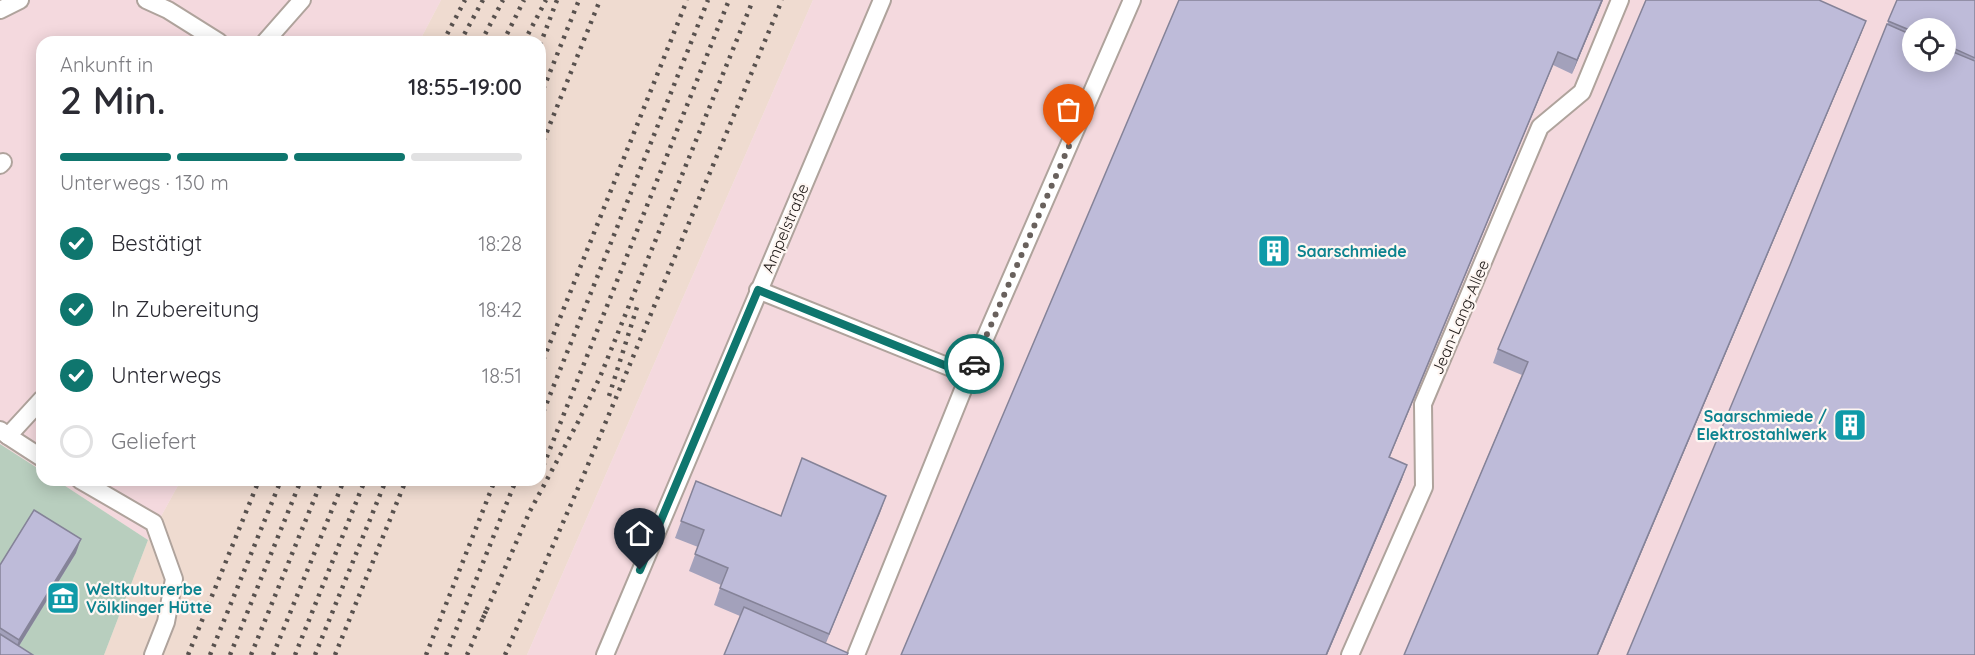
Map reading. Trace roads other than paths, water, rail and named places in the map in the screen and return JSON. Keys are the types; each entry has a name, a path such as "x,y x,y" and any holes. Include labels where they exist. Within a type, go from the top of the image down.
{"lane":[{"path":"0,10 20,0"},
{"path":"146,0 168,10 209,36"},
{"path":"270,36 302,0"},
{"name":"Ampelstraße","path":"605,655 882,0"},
{"path":"856,655 969,375 1132,0"},
{"name":"Jean-Lang-Allee","path":"1350,655 1424,487 1423,404 1540,127 1582,92 1620,0"},
{"path":"758,290 969,375"},
{"path":"36,404 4,433 36,454"},
{"path":"90,486 154,523 174,579 166,622 153,655"}],"railway":[{"path":"446,36 465,0"},
{"path":"463,36 483,0"},
{"path":"484,36 503,0"},
{"path":"506,36 524,0"},
{"path":"527,36 546,0"},
{"path":"543,36 557,0"},
{"path":"546,82 579,0"},
{"path":"546,134 600,0"},
{"path":"546,353 687,0"},
{"path":"546,405 708,0"},
{"path":"546,459 729,0"},
{"path":"546,481 600,377 753,0"},
{"path":"505,655 582,479 782,0"},
{"path":"609,396 637,307"},
{"path":"188,655 257,486"},
{"path":"210,655 279,486"},
{"path":"230,655 299,486"},
{"path":"251,655 320,486"},
{"path":"273,655 342,486"},
{"path":"295,655 363,486"},
{"path":"315,655 384,486"},
{"path":"335,655 404,486"},
{"path":"426,655 493,486"},
{"path":"446,655 514,486"},
{"path":"483,618 530,511 543,486"},
{"path":"467,655 486,611"}],"place":[{"name":"Saarschmiede","path":"1274,251"},
{"name":"Saarschmiede / Elektrostahlwerk","path":"1850,425"},
{"name":"Weltkulturerbe Völklinger Hütte","path":"63,598"}]}
